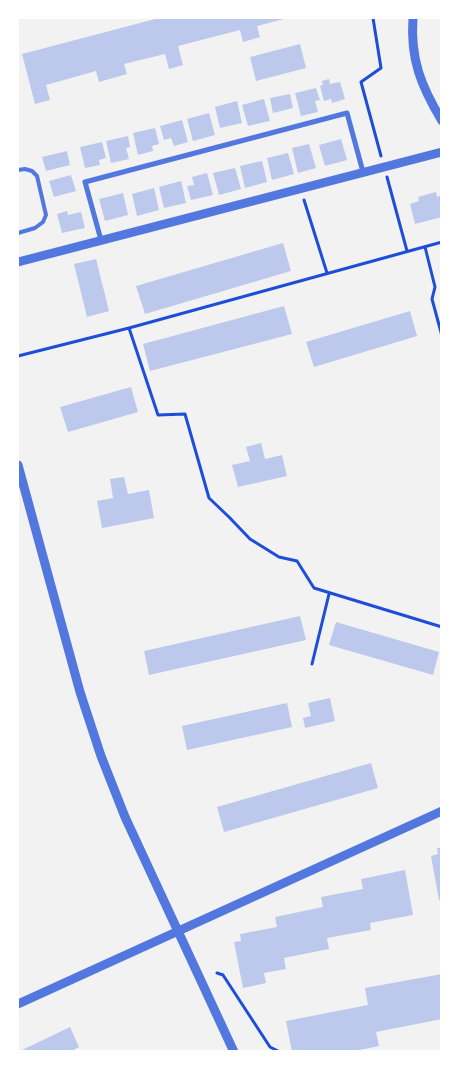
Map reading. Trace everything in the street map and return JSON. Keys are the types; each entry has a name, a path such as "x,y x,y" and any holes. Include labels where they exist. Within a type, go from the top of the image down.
{"street":[{"path":"413,18 412,34 415,61 422,82 442,121"},
{"path":"101,240 85,182 346,113 363,172"},
{"path":"18,262 442,152"},
{"path":"18,465 20,480 80,692 101,756 125,817 180,932 234,1052"},
{"path":"18,1004 180,932 442,811"}],"lane":[{"path":"18,170 32,171 36,176 46,215 43,222 35,228 18,233"}],"path":[{"path":"373,18 381,68 361,82 374,130"},
{"path":"300,188 327,274"},
{"path":"394,202 407,251"},
{"path":"18,356 129,328 442,242"},
{"path":"425,246 435,287 432,299 442,336"},
{"path":"129,328 158,415 185,414 209,498 250,539 279,557 296,561 314,588 442,627"},
{"path":"312,664 329,594"},
{"path":"217,973 223,975 270,1047 278,1051"}],"building":[{"path":"159,18 288,18 257,26 260,37 243,42 240,30 178,46 183,65 169,69 165,54 124,64 127,74 99,82 96,71 46,85 50,100 35,104 22,54"},
{"path":"300,44 306,68 256,81 250,57"},
{"path":"329,79 330,84 340,82 345,99 332,103 331,99 324,101 320,86 323,85 322,81"},
{"path":"316,88 320,100 315,101 318,112 301,116 295,93"},
{"path":"290,94 293,108 273,113 270,98"},
{"path":"264,99 270,121 248,126 242,105"},
{"path":"237,101 242,123 220,128 215,107"},
{"path":"209,113 215,135 193,141 187,119"},
{"path":"182,120 188,142 174,146 171,138 164,140 160,126"},
{"path":"155,128 159,144 152,146 153,151 138,155 133,133"},
{"path":"128,136 130,147 126,148 129,159 111,163 106,141"},
{"path":"341,139 347,160 325,166 319,145"},
{"path":"102,142 106,158 99,160 100,165 85,168 80,147"},
{"path":"309,144 316,168 298,173 292,148"},
{"path":"67,151 70,165 46,171 42,157"},
{"path":"288,153 294,174 272,180 267,158"},
{"path":"262,161 267,182 245,188 240,166"},
{"path":"235,168 241,189 219,195 213,173"},
{"path":"207,173 213,195 191,200 187,186 194,185 192,177"},
{"path":"71,175 76,191 54,197 49,181"},
{"path":"181,181 186,203 164,208 159,187"},
{"path":"154,188 159,210 137,216 132,194"},
{"path":"436,192 437,197 442,195 442,217 415,224 410,204 419,201 418,197"},
{"path":"123,193 128,215 105,221 99,199"},
{"path":"67,211 68,215 81,212 85,228 62,233 57,214"},
{"path":"283,243 291,271 145,314 136,286"},
{"path":"96,259 109,311 87,317 74,264"},
{"path":"284,306 292,334 150,371 143,344"},
{"path":"410,311 417,336 314,367 306,342"},
{"path":"131,387 138,412 68,432 60,407"},
{"path":"261,443 265,459 282,455 287,476 238,487 232,465 250,461 246,447"},
{"path":"124,477 128,494 149,490 154,518 102,528 97,501 113,498 110,479"},
{"path":"300,616 306,640 149,675 144,651"},
{"path":"336,622 439,652 433,675 329,645"},
{"path":"330,698 335,721 305,728 303,718 311,716 308,703"},
{"path":"287,703 292,727 187,750 182,726"},
{"path":"371,763 378,788 224,832 217,807"},
{"path":"437,848 442,848 442,900 439,900 431,856 438,854"},
{"path":"405,870 413,915 370,923 371,930 327,938 329,949 284,958 286,969 264,973 266,983 243,988 234,942 241,941 240,934 277,927 275,917 323,907 321,897 363,889 361,879"},
{"path":"442,974 442,1019 376,1032 379,1046 350,1052 292,1052 286,1021 368,1005 365,988"},
{"path":"70,1027 79,1047 70,1052 18,1052"}]}
